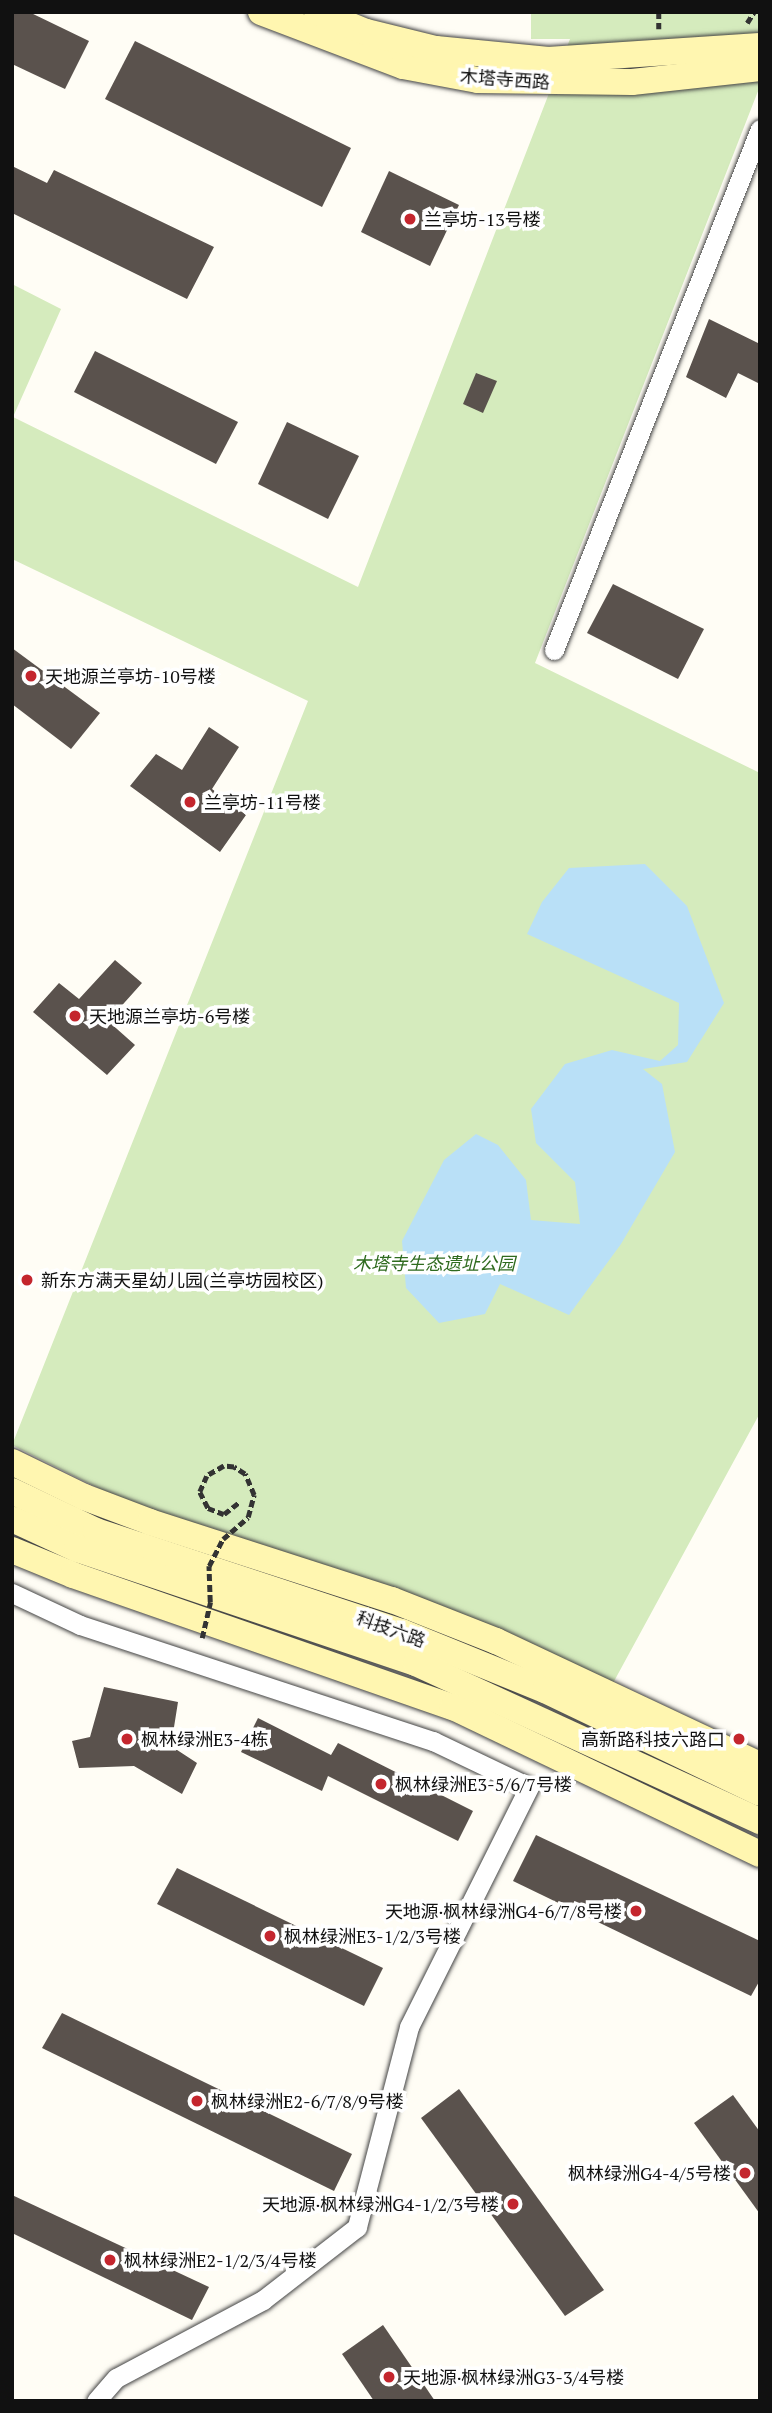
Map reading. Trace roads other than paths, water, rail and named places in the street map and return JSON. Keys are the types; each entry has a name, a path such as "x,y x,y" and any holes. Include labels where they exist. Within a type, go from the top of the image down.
{"main road":[{"name":"木塔寺西路","path":"261,12 402,66 478,80 632,82 760,68"},
{"name":"木塔寺西路","path":"317,12 366,32 436,49 548,60 760,46"},
{"path":"12,1462 84,1497 150,1522 392,1600 496,1641 760,1765"},
{"name":"科技六路","path":"12,1491 96,1531 402,1632 545,1690 760,1793"},
{"name":"科技六路","path":"12,1519 77,1549 416,1663 760,1821"},
{"path":"12,1550 73,1575 453,1707 760,1854"}],"street":[{"path":"554,650 760,130"},
{"path":"12,1593 80,1625 433,1741 529,1787 409,2027 357,2227 263,2300 116,2378 96,2401"}],"water":[{"path":"645,864 687,906 724,1003 687,1062 643,1069 662,1084 675,1152 621,1244 569,1315 500,1284 485,1314 439,1323 406,1288 402,1241 444,1160 476,1134 498,1145 526,1180 531,1220 580,1224 575,1182 536,1143 531,1109 565,1064 612,1050 660,1061 678,1045 679,1003 527,934 542,902 569,868"}],"place":[{"name":"兰亭坊-13号楼","path":"410,219"},
{"name":"天地源兰亭坊-10号楼","path":"31,676"},
{"name":"兰亭坊-11号楼","path":"190,802"},
{"name":"天地源兰亭坊-6号楼","path":"75,1016"},
{"name":"新东方满天星幼儿园(兰亭坊园校区)","path":"27,1280"},
{"name":"枫林绿洲E3-4栋","path":"127,1739"},
{"name":"高新路科技六路口","path":"739,1739"},
{"name":"枫林绿洲E3-5/6/7号楼","path":"381,1784"},
{"name":"天地源·枫林绿洲G4-6/7/8号楼","path":"636,1911"},
{"name":"枫林绿洲E3-1/2/3号楼","path":"270,1936"},
{"name":"枫林绿洲E2-6/7/8/9号楼","path":"197,2101"},
{"name":"枫林绿洲G4-4/5号楼","path":"745,2173"},
{"name":"天地源·枫林绿洲G4-1/2/3号楼","path":"513,2204"},
{"name":"枫林绿洲E2-1/2/3/4号楼","path":"110,2260"},
{"name":"天地源·枫林绿洲G3-3/4号楼","path":"389,2377"}],"park label":[{"name":"木塔寺生态遗址公园","path":"434,1263"}]}
